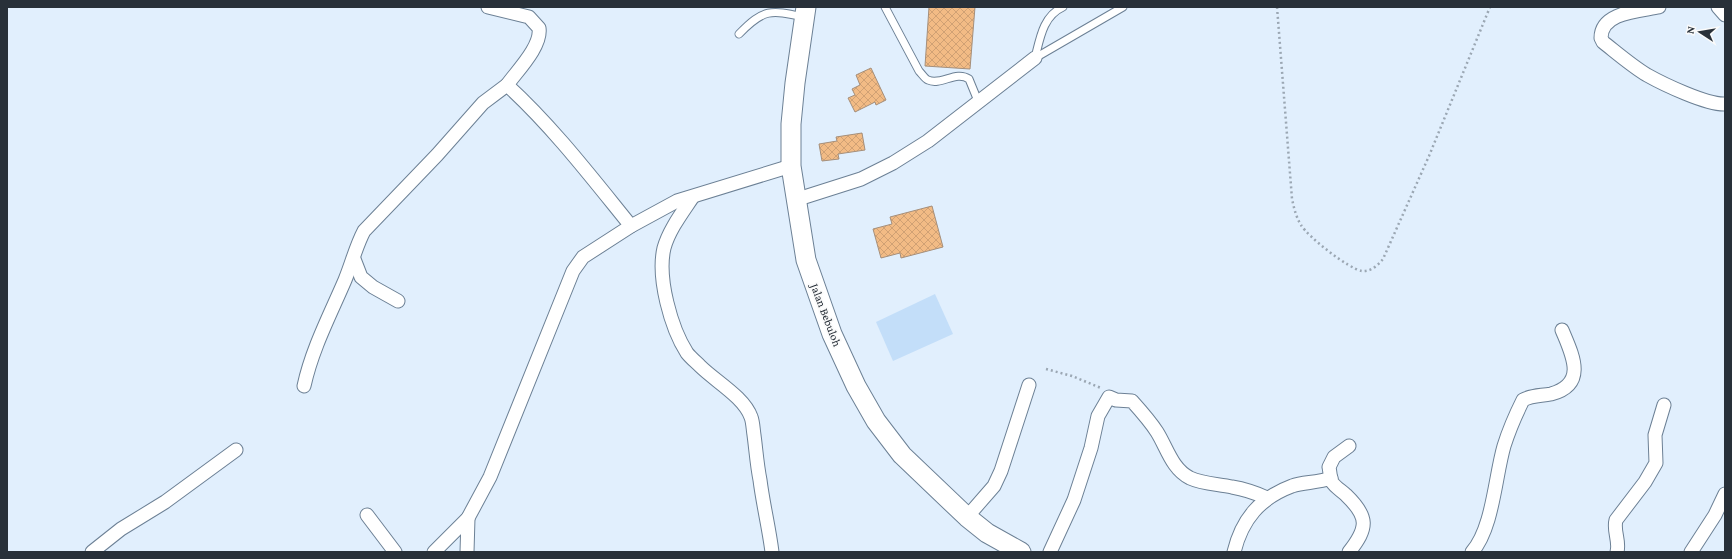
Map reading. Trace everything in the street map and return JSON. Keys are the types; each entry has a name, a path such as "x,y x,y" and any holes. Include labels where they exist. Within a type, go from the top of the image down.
{"main road":[{"name":"Jalan Bebuloh","path":"805,12 792,118 791,166 795,200 806,260 832,334 856,386 876,421 902,455 967,517 987,533 1021,552"}],"street":[{"path":"304,386 308,368 318,342 354,259 358,242 364,231 437,155 483,103 506,85 532,52 538,38 539,28 529,17 488,7"},
{"path":"1659,7 1611,18 1603,26 1601,38 1603,42 1647,75 1697,98 1713,103 1725,104"},
{"path":"1718,7 1725,15"},
{"path":"795,200 861,179 893,163 928,141 1035,58"},
{"path":"506,85 526,102 564,144 631,226"},
{"path":"434,552 468,518 490,477 573,271 583,257 631,226 677,201 692,198 791,166"},
{"path":"692,198 671,232 664,247 662,260 663,279 667,297 674,325 688,354 738,398 746,407 751,417 772,552"},
{"path":"354,259 361,277 373,287 398,301"},
{"path":"1472,552 1480,542 1489,511 1504,446 1523,400 1530,396 1556,392 1566,387 1571,380 1575,367 1575,360 1562,330"},
{"path":"967,517 994,486 1001,471 1029,385"},
{"path":"1050,552 1074,500 1091,448 1098,416 1109,397 1116,400 1132,401 1147,418 1157,433 1170,459 1186,476 1191,479 1208,483 1255,492 1267,498"},
{"path":"1617,552 1618,537 1615,526 1616,520 1646,482 1656,463 1655,435 1664,405"},
{"path":"1349,446 1334,457 1329,467 1333,483 1360,512 1363,521 1362,534 1349,552"},
{"path":"92,552 121,530 165,502 236,450"},
{"path":"1234,552 1244,523 1267,498 1293,486 1319,482 1331,478"},
{"path":"1691,552 1715,515 1725,494"},
{"path":"367,515 395,552"},
{"path":"467,552 468,518"}],"lane":[{"path":"885,7 919,71 926,78 936,82 955,77 966,77 969,79 978,101"},
{"path":"1035,58 1044,26 1055,11 1063,7"},
{"path":"1035,58 1123,7"},
{"path":"739,34 750,23 765,13 775,11 805,12"}],"path":[{"path":"1276,7 1292,199 1296,216 1307,234 1349,266 1363,271 1375,267 1383,259 1429,156 1490,7"},
{"path":"1046,369 1072,376 1099,386 1109,397"}],"shaded area":[{"path":"935,294 953,334 893,361 876,322"}],"building":[{"path":"929,7 975,7 970,69 925,66"},
{"path":"871,68 886,100 876,105 875,102 855,112 848,98 855,95 852,89 860,85 856,75"},
{"path":"862,133 865,150 838,154 839,159 822,161 819,144 837,141 836,137"},
{"path":"932,206 943,247 901,258 900,253 881,258 873,229 892,224 890,217"}]}
